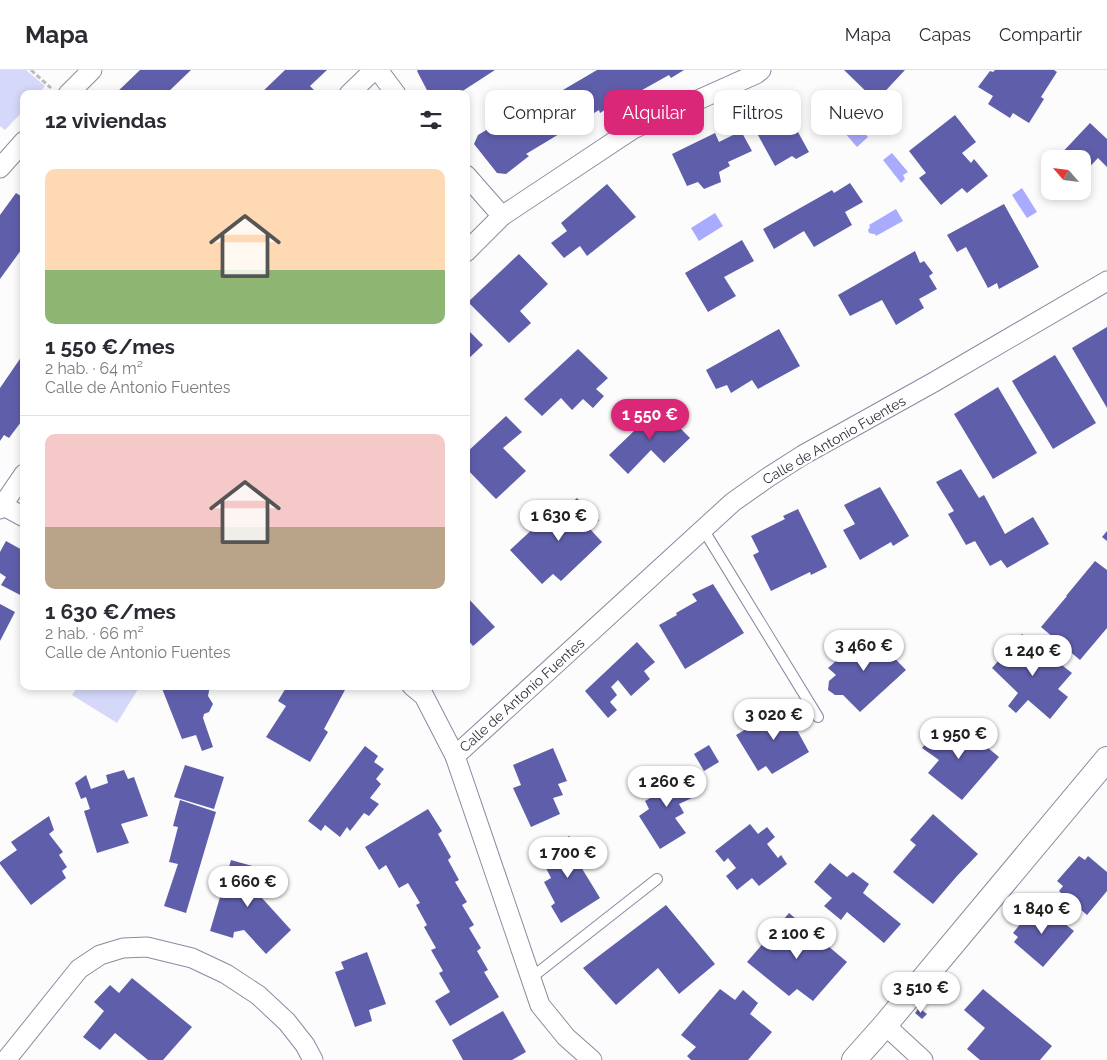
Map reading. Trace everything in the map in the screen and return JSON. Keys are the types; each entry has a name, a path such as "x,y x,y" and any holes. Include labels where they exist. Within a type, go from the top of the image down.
{"street":[{"path":"62,90 92,70"},
{"path":"353,90 374,70"},
{"path":"378,70 393,90"},
{"path":"470,248 502,216 634,129 756,74 761,70"},
{"path":"12,163 20,148"},
{"path":"470,180 502,216"},
{"name":"Calle de Antonio Fuentes","path":"455,756 733,502 803,455 934,382 1107,281"},
{"path":"20,480 1,506 20,515"},
{"path":"417,690 424,696 455,756 540,1005 566,1037 592,1060"},
{"path":"854,1060 1107,759"},
{"path":"6,1060 79,970 100,955 123,948 147,947 192,958 226,974 258,995 286,1022 305,1045 313,1060"},
{"path":"885,1025 922,1060"}],"lane":[{"path":"702,529 818,716"},
{"path":"531,978 657,879"}],"path":[{"path":"31,70 59,90"}],"shaded area":[{"path":"0,70 26,70 45,86 42,90 20,90 20,114 5,130 0,126"},
{"path":"75,690 138,690 117,723 72,695"}],"water":[{"path":"847,135 866,135 868,137 857,147"},
{"path":"892,153 908,172 903,175 905,179 901,183 883,160"},
{"path":"1022,188 1037,212 1027,218 1012,195"},
{"path":"896,209 903,221 876,236 869,233 869,225"},
{"path":"715,213 723,226 699,241 691,228"}],"building":[{"path":"140,70 191,70 170,90 119,90"},
{"path":"285,70 327,70 310,86 314,90 264,90"},
{"path":"495,70 464,90 427,90 417,71"},
{"path":"597,70 684,70 671,78 669,75 642,90 604,90 604,111 600,113 599,110 594,113 594,90 563,90"},
{"path":"844,70 905,70 886,90 865,90"},
{"path":"995,70 1054,70 1057,72 1041,97 1044,99 1029,123 1013,113 1010,118 988,104 993,96 978,87 990,71 993,72"},
{"path":"955,115 976,142 962,153 971,163 974,159 988,176 967,193 962,188 941,205 919,178 926,173 909,151"},
{"path":"1090,123 1107,139 1107,167 1098,158 1091,165 1091,150 1064,150"},
{"path":"485,131 485,135 558,135 526,154 529,156 506,174 497,173 474,144 478,135"},
{"path":"714,133 719,142 733,135 743,135 752,151 728,162 730,166 719,172 721,182 704,189 698,182 687,186 672,154"},
{"path":"758,135 800,135 809,152 796,159 792,156 775,166"},
{"path":"850,183 863,202 845,212 852,225 814,247 804,231 774,249 763,229 832,190 834,193"},
{"path":"607,184 636,217 587,256 580,246 564,258 551,243 567,231 561,223"},
{"path":"16,193 20,196 20,252 0,279 0,215"},
{"path":"1004,204 1039,267 999,289 997,283 988,288 966,247 957,252 947,235"},
{"path":"742,240 754,261 724,277 736,296 708,312 685,273"},
{"path":"915,251 920,263 924,261 933,273 929,276 937,289 919,299 924,308 896,325 882,300 850,316 838,295"},
{"path":"519,254 548,284 520,311 531,323 509,343 470,304 470,300"},
{"path":"1107,327 1107,408 1072,348"},
{"path":"779,329 800,366 758,389 752,380 731,393 727,385 716,389 706,370"},
{"path":"470,332 483,345 470,357"},
{"path":"578,349 608,378 596,389 604,396 593,408 583,399 572,410 561,398 542,416 524,399"},
{"path":"1055,355 1096,423 1053,449 1012,381"},
{"path":"20,359 20,423 9,438 4,435 0,441 0,388"},
{"path":"998,387 1037,453 993,479 954,414"},
{"path":"659,407 690,438 664,463 651,450 628,474 609,455"},
{"path":"506,416 522,432 503,448 526,471 496,499 470,472 470,449"},
{"path":"961,469 979,498 984,495 1005,534 1033,517 1049,544 1007,568 1001,560 990,566 975,541 966,545 948,514 954,511 936,482"},
{"path":"880,487 909,536 893,546 891,542 860,560 843,530 855,524 844,505"},
{"path":"577,498 599,520 590,529 602,542 561,581 553,574 542,584 510,550 563,501 568,506"},
{"path":"798,509 827,567 811,575 810,572 771,591 753,555 759,552 751,536 785,519 783,516"},
{"path":"1107,531 1107,541 1102,537"},
{"path":"6,541 20,549 20,595 1,585 6,577 0,573 0,552"},
{"path":"1095,561 1107,570 1107,628 1080,660 1041,627"},
{"path":"713,584 744,633 685,669 659,625 697,601 692,594"},
{"path":"470,600 495,627 473,646 470,643"},
{"path":"0,604 15,612 0,641"},
{"path":"869,632 906,670 860,712 843,695 835,695 828,690 829,681 836,675 828,668"},
{"path":"1022,634 1072,673 1058,689 1068,697 1050,719 1028,700 1016,713 1008,706 1018,693 992,668"},
{"path":"637,642 655,662 644,671 650,679 631,696 618,680 611,687 617,695 610,702 617,710 608,718 585,691"},
{"path":"163,690 209,690 208,696 213,704 209,712 204,714 203,718 213,747 202,751 196,735 182,739"},
{"path":"285,690 345,690 324,729 328,732 310,762 266,737 286,706 278,701"},
{"path":"791,710 798,713 800,728 797,730 809,752 772,774 766,766 758,771 736,735 777,711 780,716"},
{"path":"959,724 999,757 962,800 928,773 939,760 922,748 939,728 949,736"},
{"path":"709,745 719,762 704,771 694,754"},
{"path":"365,746 378,756 374,762 384,769 376,779 381,784 370,798 379,804 369,816 364,813 350,831 347,827 340,837 325,825 321,831 308,821"},
{"path":"553,748 567,781 558,784 563,795 553,798 560,814 531,827 513,788 521,785 513,765"},
{"path":"185,765 224,777 214,809 174,797"},
{"path":"676,767 694,797 679,804 684,813 675,818 686,833 660,849 639,816 649,809 645,801 659,793 653,780"},
{"path":"124,770 128,779 134,777 148,816 121,824 129,843 97,853 84,811 90,809 86,797 81,799 75,783 86,775 91,789 108,783 106,775"},
{"path":"180,800 216,812 186,913 164,906 178,864 169,862 178,827 173,826"},
{"path":"428,809 442,831 438,834 451,857 448,860 459,880 455,882 467,902 462,905 474,925 469,928 481,948 477,951 488,970 484,972 499,997 450,1026 435,1001 450,992 439,973 443,971 431,950 436,948 424,927 427,925 416,905 420,903 408,883 399,888 386,865 379,870 365,847"},
{"path":"933,814 978,854 933,904 893,872 916,845 910,840"},
{"path":"49,816 54,830 49,834 63,852 59,855 67,867 62,871 66,878 31,905 0,862 17,850 11,842"},
{"path":"750,824 758,834 767,827 775,837 767,844 778,858 781,855 787,864 759,886 752,878 737,890 726,876 736,868 728,858 724,862 715,851"},
{"path":"569,836 575,845 582,841 590,855 578,862 600,898 561,923 551,906 555,903 544,882 551,878 539,854"},
{"path":"1079,856 1085,860 1088,856 1107,872 1107,891 1087,915 1059,891 1063,886 1057,881"},
{"path":"231,860 270,871 262,898 291,930 266,954 244,930 234,932 233,938 210,931"},
{"path":"830,863 847,877 853,872 869,884 863,893 901,924 884,943 847,912 841,920 824,906 832,898 814,882"},
{"path":"666,905 715,964 679,994 658,968 616,1005 583,968"},
{"path":"1034,907 1040,911 1044,907 1074,931 1043,967 1014,942 1018,937 1013,933"},
{"path":"789,913 847,962 813,1001 797,989 789,996 747,962"},
{"path":"367,952 386,1004 369,1010 372,1021 355,1027 335,972 344,969 341,962"},
{"path":"132,978 192,1027 163,1060 148,1060 115,1033 100,1050 83,1037 104,1011 94,1002 110,985 119,993"},
{"path":"720,989 735,1000 743,990 758,1003 750,1014 772,1032 748,1060 691,1060 687,1056 696,1047 681,1035"},
{"path":"983,989 1052,1046 1040,1060 980,1060 967,1049 985,1028 964,1010"},
{"path":"919,1008 927,1014 922,1019 915,1013"},
{"path":"503,1011 526,1052 512,1060 463,1060 452,1040"}]}
